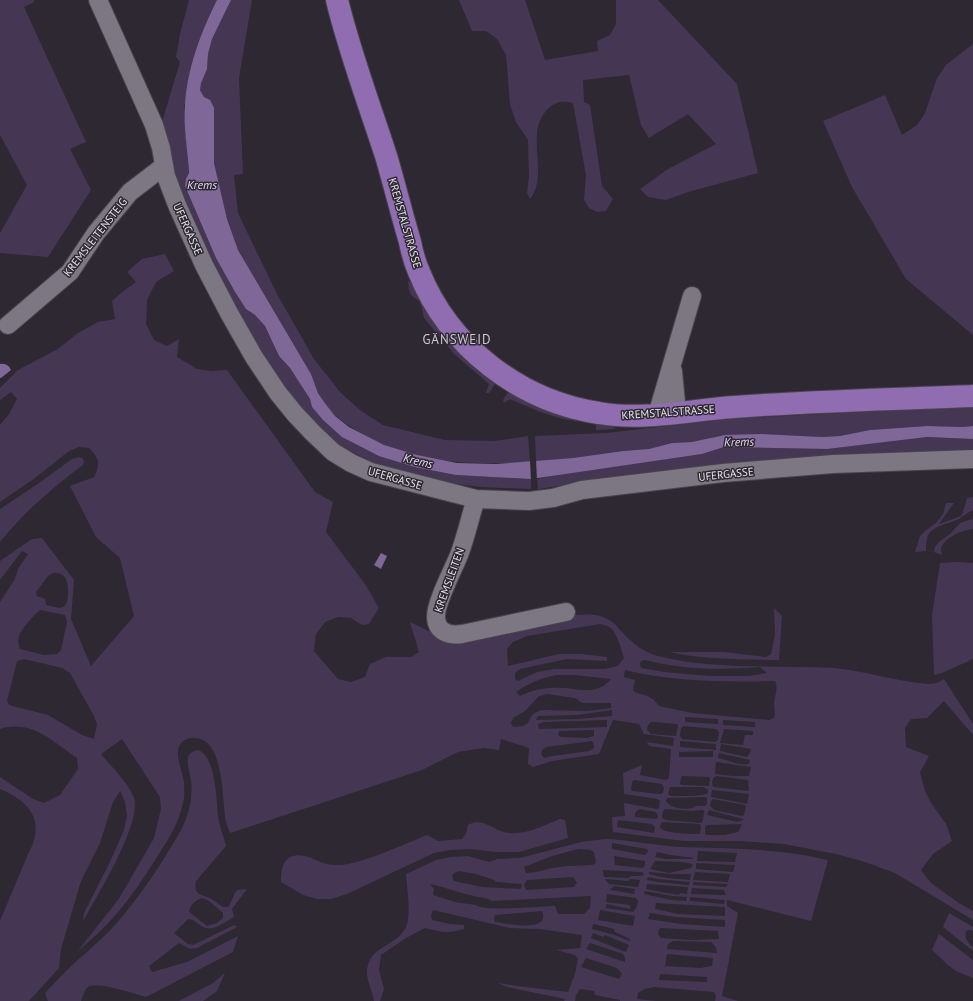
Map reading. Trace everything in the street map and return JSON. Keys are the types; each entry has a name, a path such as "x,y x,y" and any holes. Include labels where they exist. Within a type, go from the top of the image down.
{"main road":[{"name":"KREMSTALSTRASSE","path":"337,0 347,40 388,161 418,271 427,291 446,321 468,346 486,363 508,379 532,393 575,409 600,414 626,416 797,403 973,396"}],"street":[{"name":"UFERGASSE","path":"98,0 154,125 161,148 166,176 177,205 204,265 254,357 278,393 295,414 333,452 351,463 371,472 476,499 529,501 553,498 582,490 723,473 833,464 973,459"},
{"name":"KREMSLEITENSTEIG","path":"8,325 70,272 96,233 130,192 164,166"},
{"path":"667,414 672,362 692,296"},
{"name":"KREMSLEITEN","path":"476,499 459,554 437,606 436,616 438,625 444,632 453,635 566,612"}],"shaded area":[{"path":"0,0 34,0 34,2 24,7 86,142 70,149 91,190 48,257 0,253 0,233 27,185 0,135"},
{"path":"189,0 218,0 206,23 184,107 189,173 185,186 216,258 235,292 246,309 255,315 265,326 279,356 290,368 310,399 312,407 323,420 456,475 531,479 531,489 481,487 433,480 380,465 363,458 338,444 300,410 259,352 210,261 173,175 162,122 180,62 176,57 180,34"},
{"path":"231,0 252,0 239,78 243,174 234,175 238,213 277,294 314,359 340,392 360,410 383,425 445,440 494,441 528,436 530,462 456,462 420,457 402,452 385,446 352,428 336,416 323,402 311,374 238,250 227,219 214,163 214,108 200,90 200,83 207,69 208,54 212,39"},
{"path":"459,0 525,0 545,60 598,51 597,41 610,35 616,24 616,0 658,0 737,84 758,173 688,192 666,200 648,197 640,189 668,169 716,144 688,114 649,138 641,125 629,75 583,80 584,102 590,105 602,186 613,199 606,211 597,212 589,208 584,200 586,175 573,103 563,102 557,103 549,108 542,116 538,126 538,176 537,184 530,199 527,193 529,177 528,140 516,122 510,104 506,55 497,39 486,31 472,31"},
{"path":"973,44 973,335 906,279 852,187 823,121 885,95 902,135 917,125 925,113 937,78 946,65"},
{"path":"165,254 174,271 156,282 147,300 146,324 154,340 167,346 179,339 177,357 197,369 211,371 227,370 315,492 333,502 326,532 365,584 379,608 369,624 362,625 351,618 338,617 325,622 316,634 314,651 338,679 351,682 365,677 370,664 386,657 411,657 419,652 410,622 441,637 565,616 587,615 604,617 611,621 631,641 645,651 656,656 683,661 704,664 834,668 929,684 937,683 944,679 973,724 973,735 944,701 927,718 911,719 905,728 906,747 929,756 920,772 925,791 931,803 946,824 952,841 933,854 921,870 931,883 973,911 973,920 895,873 862,861 836,854 784,844 740,841 684,841 613,832 612,817 625,816 624,803 657,809 659,808 660,801 658,799 624,794 623,773 642,765 640,775 666,780 669,778 671,749 649,746 647,742 673,746 674,738 644,734 639,724 613,720 599,754 552,761 533,767 528,764 529,748 501,739 499,750 484,748 458,752 422,770 230,833 226,822 221,777 215,754 210,746 203,740 191,738 184,740 178,750 178,756 184,782 184,798 179,817 173,831 146,874 117,914 77,952 118,900 138,866 154,838 161,809 160,797 122,739 101,754 124,781 134,798 135,810 125,842 107,879 83,922 84,913 109,864 124,830 127,816 125,802 120,791 113,802 100,843 81,881 61,949 59,968 29,1001 0,1001 0,921 33,843 36,832 32,814 27,807 11,794 0,789 0,777 33,799 44,803 60,795 78,769 77,758 42,734 22,727 0,729 0,602 15,579 18,569 28,554 22,551 0,580 0,561 32,539 42,538 74,580 71,619 91,666 134,616 120,558 96,537 70,486 94,477 98,468 98,461 89,448 79,447 69,451 35,478 0,502 0,425 9,414 17,399 11,392 0,400 0,388 18,370 58,349 78,333 98,322 115,319 112,301 136,282 127,272 142,259","holes":["53,573 61,574 67,581 68,600 64,607 59,608 46,605 45,599 37,596 36,592 48,576","40,610 65,615 67,622 61,650 57,654 44,655 20,649 18,638 28,622","600,624 609,627 614,631 624,658 618,666 605,669 554,669 537,672 518,681 515,679 515,673 520,669 567,659 607,661 607,657 582,654 559,654 508,666 507,649 513,642 527,636","24,659 62,668 70,673 97,724 94,739 82,735 48,715 9,705 7,701 17,661","645,660 674,666 702,668 731,669 760,667 767,673 749,676 710,676 664,672 641,668 641,661","625,670 681,679 718,681 775,681 777,687 774,702 775,716 769,720 692,713 659,706 649,697 636,693 633,690 635,680 624,677","557,675 575,675 611,679 604,686 593,690 547,688 536,690 520,696 516,692 535,681","547,694 575,698 582,703 611,703 611,708 587,711 542,710 533,714 528,723 523,726 513,727 511,723 513,718 525,711 539,696","612,710 612,716 578,719 536,720 538,716 578,715","685,717 718,719 718,724 685,722","607,720 607,727 539,729 538,724 544,722","723,720 755,722 755,727 723,725","651,722 677,724 676,736 651,734 647,730 648,725","684,726 716,729 719,732 718,740 715,742 682,739 680,736 681,728","724,729 753,731 753,735 745,735 743,745 720,743","594,730 594,736 587,738 561,737 558,735 559,731","592,741 594,744 594,748 589,751 544,758 541,754 542,750 546,747","680,741 716,744 716,750 680,747","721,744 751,749 747,757 720,751","713,751 713,757 679,757 679,752","719,753 750,760 749,764 737,764 718,758","716,762 751,767 749,776 715,774","716,776 748,780 749,791 713,787 713,778","681,777 709,777 709,786 682,785 680,784","634,780 662,784 664,788 663,793 632,791 632,782","670,787 703,787 708,790 708,793 695,796 671,796 668,794","712,790 749,794 747,804 711,797","667,798 707,798 707,804 705,806 682,809 671,806 666,801","713,799 745,805 744,815 742,816 714,810 710,806 711,801","639,809 656,812 658,816 657,819 635,817 635,813","665,809 692,811 703,810 703,821 701,823 666,820 662,818 663,811","709,810 744,819 737,822 707,815","618,820 652,824 655,827 654,833 617,827","661,823 700,824 701,826 700,834 668,831 660,828","741,824 742,825 738,832 725,835 706,835 705,827 707,825"]},
{"path":"408,281 417,287 498,380 489,393 486,393 489,384 454,354 424,318 420,301 410,293"},
{"path":"511,391 607,423 616,429 596,430 596,421 572,420 551,416 510,399 504,403 503,400"},
{"path":"973,406 973,426 927,426 870,430 840,436 822,437 760,434 672,443 649,449 536,461 535,436 606,433 729,419"},
{"path":"927,437 973,439 973,452 573,484 538,489 537,479 554,475 702,454 723,447 827,449"},
{"path":"79,457 84,461 83,465 39,501 0,542 0,509 72,459"},
{"path":"973,497 973,511 959,519 934,529 928,535 926,541 926,551 915,552 920,536 936,523 943,514 946,503 954,503 939,524 961,516 967,498"},
{"path":"973,519 973,529 954,535 946,541 941,549 942,555 934,552 935,547 939,542 950,534 960,523"},
{"path":"940,563 973,563 973,659 934,675 932,615"},
{"path":"774,608 782,616 779,660 710,658 669,652 724,652 766,657 771,654 775,635"},
{"path":"198,750 204,754 209,761 212,771 219,822 226,846 196,881 195,886 197,892 212,899 223,907 228,907 237,890 247,889 232,909 234,917 221,925 208,928 188,919 174,933 188,944 193,945 234,925 237,927 197,948 190,949 179,943 149,966 152,972 187,962 238,936 233,952 146,997 108,987 93,986 87,988 81,1001 48,1001 45,993 115,925 142,892 174,842 184,824 190,806 191,780 188,757 191,753","holes":["202,898 209,901 223,913 223,918 217,923 207,926 189,912 193,903 197,900"]},
{"path":"560,819 565,820 568,838 519,852 497,852 469,849 434,853 347,894 331,899 317,899 303,895 281,882 284,863 293,856 298,855 324,863 344,865 367,859 427,835 438,841 462,839 466,834 468,825 473,823 484,823 504,832 516,833 535,829"},
{"path":"605,839 673,846 774,851 828,860 811,921 727,900 727,906 738,913 722,996 738,1001 715,1001 716,996 714,992 654,987 645,989 638,993 637,999 656,1001 620,1001 595,995 594,991 580,989 576,995 575,1001 564,1001 565,999 507,987 498,983 568,992 575,974 578,958 575,955 556,950 580,948 582,935 539,929 510,928 433,910 431,915 432,920 464,925 464,929 453,932 444,932 425,928 406,938 381,955 379,970 384,989 380,1001 374,1001 367,974 368,965 380,949 396,939 405,929 409,910 406,874 436,860 451,857 468,856 489,862 497,859 520,858 581,842","holes":["612,843 647,849 648,851 645,855 612,849","578,849 590,850 594,852 596,863 592,865 564,866 526,873 524,867 552,856","698,851 737,853 735,862 697,861","657,852 694,858 665,859 655,857","614,856 645,861 643,868 615,865","655,861 693,864 691,868 669,873 650,869","696,863 735,865 733,872 696,869","603,870 642,872 644,874 642,876 631,876 628,878 604,877","459,871 476,874 496,882 522,884 521,889 482,887 454,881 452,876 454,873","649,872 691,874 690,880 649,874","695,872 730,874 728,882 693,880","573,877 577,883 574,887 526,890 524,885 527,880","648,877 690,882 689,885 647,880","605,879 628,881 631,879 640,880 638,887 609,884","693,882 728,884 726,887 693,885","430,884 468,895 486,898 492,901 591,896 590,908 584,914 558,914 555,906 489,908 455,902 433,895 434,889","647,884 688,887 687,894 681,893 678,895 646,889","614,886 635,889 634,894 610,890","692,888 724,890 726,895 691,894","645,891 687,897 686,901 671,900 644,894","607,894 636,898 638,901 637,907 633,912 606,908 606,904 630,909 630,905 606,902","690,897 725,900 724,904 690,901","656,903 725,907 725,916 678,914 655,909","600,910 635,916 633,926 598,920","542,911 543,918 540,923 526,926 495,922 495,915","650,913 675,917 725,920 725,927 681,924 648,919","593,924 614,929 615,932 630,939 629,941 615,935 592,929","659,929 718,931 719,939 691,940 661,938 658,934","593,933 603,937 605,935 629,945 626,952 591,938","673,941 711,942 716,947 717,953 667,949 668,944","590,943 623,954 625,962 586,949","667,954 713,958 712,966 700,968 665,966","586,958 617,968 622,974 619,979 581,967","660,974 707,977 707,982 659,980"]},
{"path":"949,913 973,927 973,931 966,931 966,936 967,940 973,947 973,951 943,927"},
{"path":"939,934 973,960 973,978 956,971 932,950"},
{"path":"225,973 217,991 203,1001 179,1001 213,983"}],"water":[{"name":"Krems","path":"217,0 231,0 212,39 208,54 207,69 201,83 200,90 204,97 210,100 214,108 214,163 227,219 238,250 311,374 318,393 335,416 349,427 384,445 417,455 457,463 496,464 573,458 649,449 672,443 692,442 725,435 760,434 822,437 840,436 870,430 927,426 973,426 973,439 927,437 827,449 724,447 702,454 531,479 456,475 415,467 379,456 342,437 323,420 312,407 310,399 290,368 279,356 265,326 255,315 246,309 235,292 216,258 185,186 189,173 185,130 186,91 200,38"},
{"path":"0,364 7,365 11,370 1,378 0,378"},
{"path":"381,553 387,556 381,569 374,565"}],"pier":[{"path":"536,459 537,481 531,481 530,460"}],"district":[{"name":"GÄNSWEID","path":"457,339"}]}
